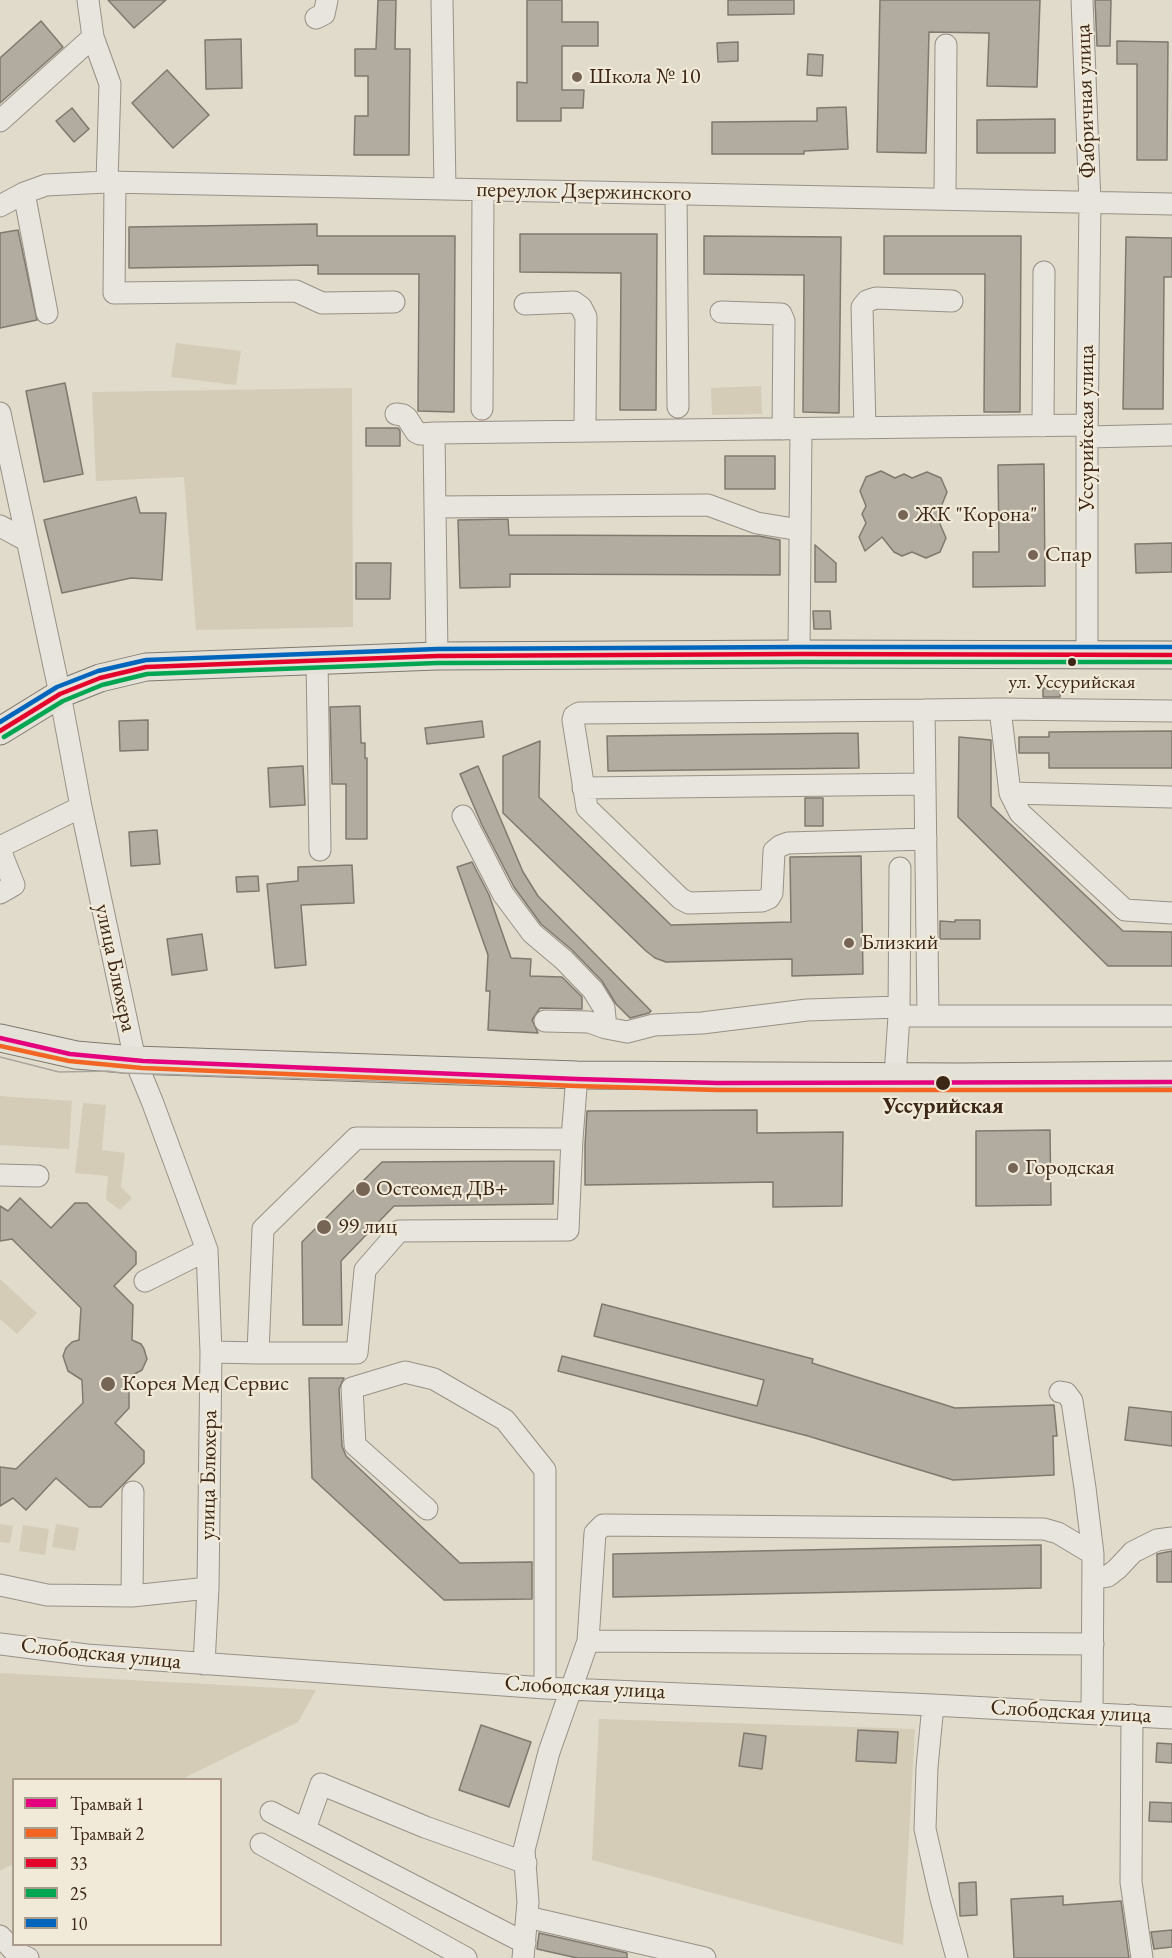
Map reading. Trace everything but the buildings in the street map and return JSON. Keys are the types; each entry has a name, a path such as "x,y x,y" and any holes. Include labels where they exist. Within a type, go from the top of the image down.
{"main road":[{"path":"0,731 60,694 108,676 146,667 437,656 1172,655"},
{"path":"0,1038 76,1055 135,1060 577,1076 1172,1075"}],"street":[{"path":"88,0 93,37 110,84 114,293 296,291 322,303 394,302"},
{"path":"442,0 445,189"},
{"name":"Фабричная улица","path":"1082,0 1090,202"},
{"path":"0,122 93,37"},
{"path":"945,199 946,45"},
{"name":"переулок Дзержинского","path":"0,206 46,185 111,182 1172,204"},
{"path":"482,409 483,190"},
{"path":"24,194 47,313"},
{"path":"676,194 678,407"},
{"name":"Уссурийская улица","path":"1087,655 1090,202"},
{"path":"1042,426 1044,272"},
{"path":"865,428 862,308 867,301 876,298 952,301"},
{"path":"525,304 574,302 581,307 585,317 584,431"},
{"path":"721,312 781,314 784,321 800,530 799,654"},
{"name":"улица Блюхера","path":"0,413 135,1060 207,1250 211,1352 208,1588 204,1664"},
{"path":"396,414 407,418 416,432 420,434 1042,426 1087,431 1172,435"},
{"path":"434,433 437,656"},
{"path":"435,507 708,506 757,524 800,530"},
{"path":"0,526 26,540"},
{"path":"317,660 320,850"},
{"path":"1000,709 1010,793 1020,813 1125,910 1172,913"},
{"path":"926,839 788,843 774,851 772,893 769,898 762,902 689,903 681,899 590,812 586,805 583,788 574,716 579,713 1000,709 1172,711"},
{"path":"924,710 928,1015"},
{"path":"583,788 925,784"},
{"path":"1010,793 1172,797"},
{"path":"0,893 14,885 0,849 81,807"},
{"path":"463,816 503,894 532,933 564,960 593,990 604,1008 606,1028"},
{"path":"895,1076 899,1012 900,868"},
{"path":"545,1021 590,1022 627,1032 654,1025 702,1023 807,1010 899,1012 928,1015 1172,1016"},
{"path":"211,1352 357,1353 365,1270 399,1231 568,1230 577,1076"},
{"path":"258,1353 263,1229 356,1138 572,1139"},
{"path":"0,1175 38,1176"},
{"path":"146,1281 207,1250"},
{"path":"427,1509 355,1445 352,1388 405,1372 434,1379 505,1420 544,1470 545,1688"},
{"path":"1060,1392 1066,1393 1072,1401 1093,1554 1092,1713"},
{"path":"132,1596 133,1492"},
{"path":"271,1812 526,1954 528,1902 524,1850 549,1752 588,1641 595,1533 603,1525 1032,1528 1058,1533 1093,1554"},
{"path":"1093,1578 1108,1576 1133,1551 1157,1540 1172,1538"},
{"path":"0,1585 47,1595 132,1596 208,1588"},
{"path":"588,1641 1093,1644"},
{"name":"Слободская улица","path":"0,1644 87,1655 545,1688 1172,1718"},
{"path":"933,1705 927,1767 925,1829 939,1895 957,1958"},
{"path":"1132,1715 1131,1882 1142,1958"},
{"path":"305,1829 321,1784 425,1827 526,1863"},
{"path":"261,1844 466,1958"},
{"path":"527,1917 705,1958"},
{"path":"0,1935 16,1953 28,1958"}],"shaded area":[{"path":"176,343 241,351 236,385 171,377"},
{"path":"761,386 762,414 712,415 711,388"},
{"path":"352,388 353,627 196,630 184,477 96,481 92,392"},
{"path":"0,1096 72,1101 69,1149 0,1145"},
{"path":"83,1103 106,1105 102,1150 125,1153 121,1187 132,1198 120,1210 106,1200 108,1176 75,1173"},
{"path":"0,1279 37,1313 17,1334 0,1319"},
{"path":"0,1524 13,1526 10,1543 0,1542"},
{"path":"56,1524 79,1528 75,1551 52,1547"},
{"path":"23,1525 49,1529 45,1555 19,1551"},
{"path":"0,1673 316,1690 298,1722 184,1778 12,1778 12,1865 0,1871"},
{"path":"599,1719 915,1729 903,1945 592,1860"}],"tram line":[{"name":"1","path":"0,1038 70,1054 143,1061 577,1079 717,1083 1172,1082"},
{"name":"2","path":"0,1046 69,1061 142,1068 577,1086 717,1090 1172,1090"},
{"path":"0,1057 59,1072 108,1071 576,1087 865,1090 1172,1087"}],"transit line":[{"name":"10","path":"0,722 57,687 98,671 146,660 437,649 1172,647"},
{"name":"33","path":"0,731 60,694 100,678 146,667 437,656 1172,655"},
{"name":"25","path":"4,737 63,701 102,685 147,674 437,663 1172,662"}],"place":[{"name":"Школа № 10","path":"577,77"},
{"name":"ЖК \"Корона\"","path":"903,515"},
{"name":"Спар","path":"1033,555"},
{"name":"ул. Уссурийская","path":"1072,662"},
{"name":"Близкий","path":"849,943"},
{"name":"Уссурийская","path":"943,1083"},
{"name":"Городская","path":"1013,1168"},
{"name":"Остеомед ДВ+","path":"363,1189"},
{"name":"99 лиц","path":"324,1227"},
{"name":"Корея Мед Сервис","path":"108,1384"}]}
